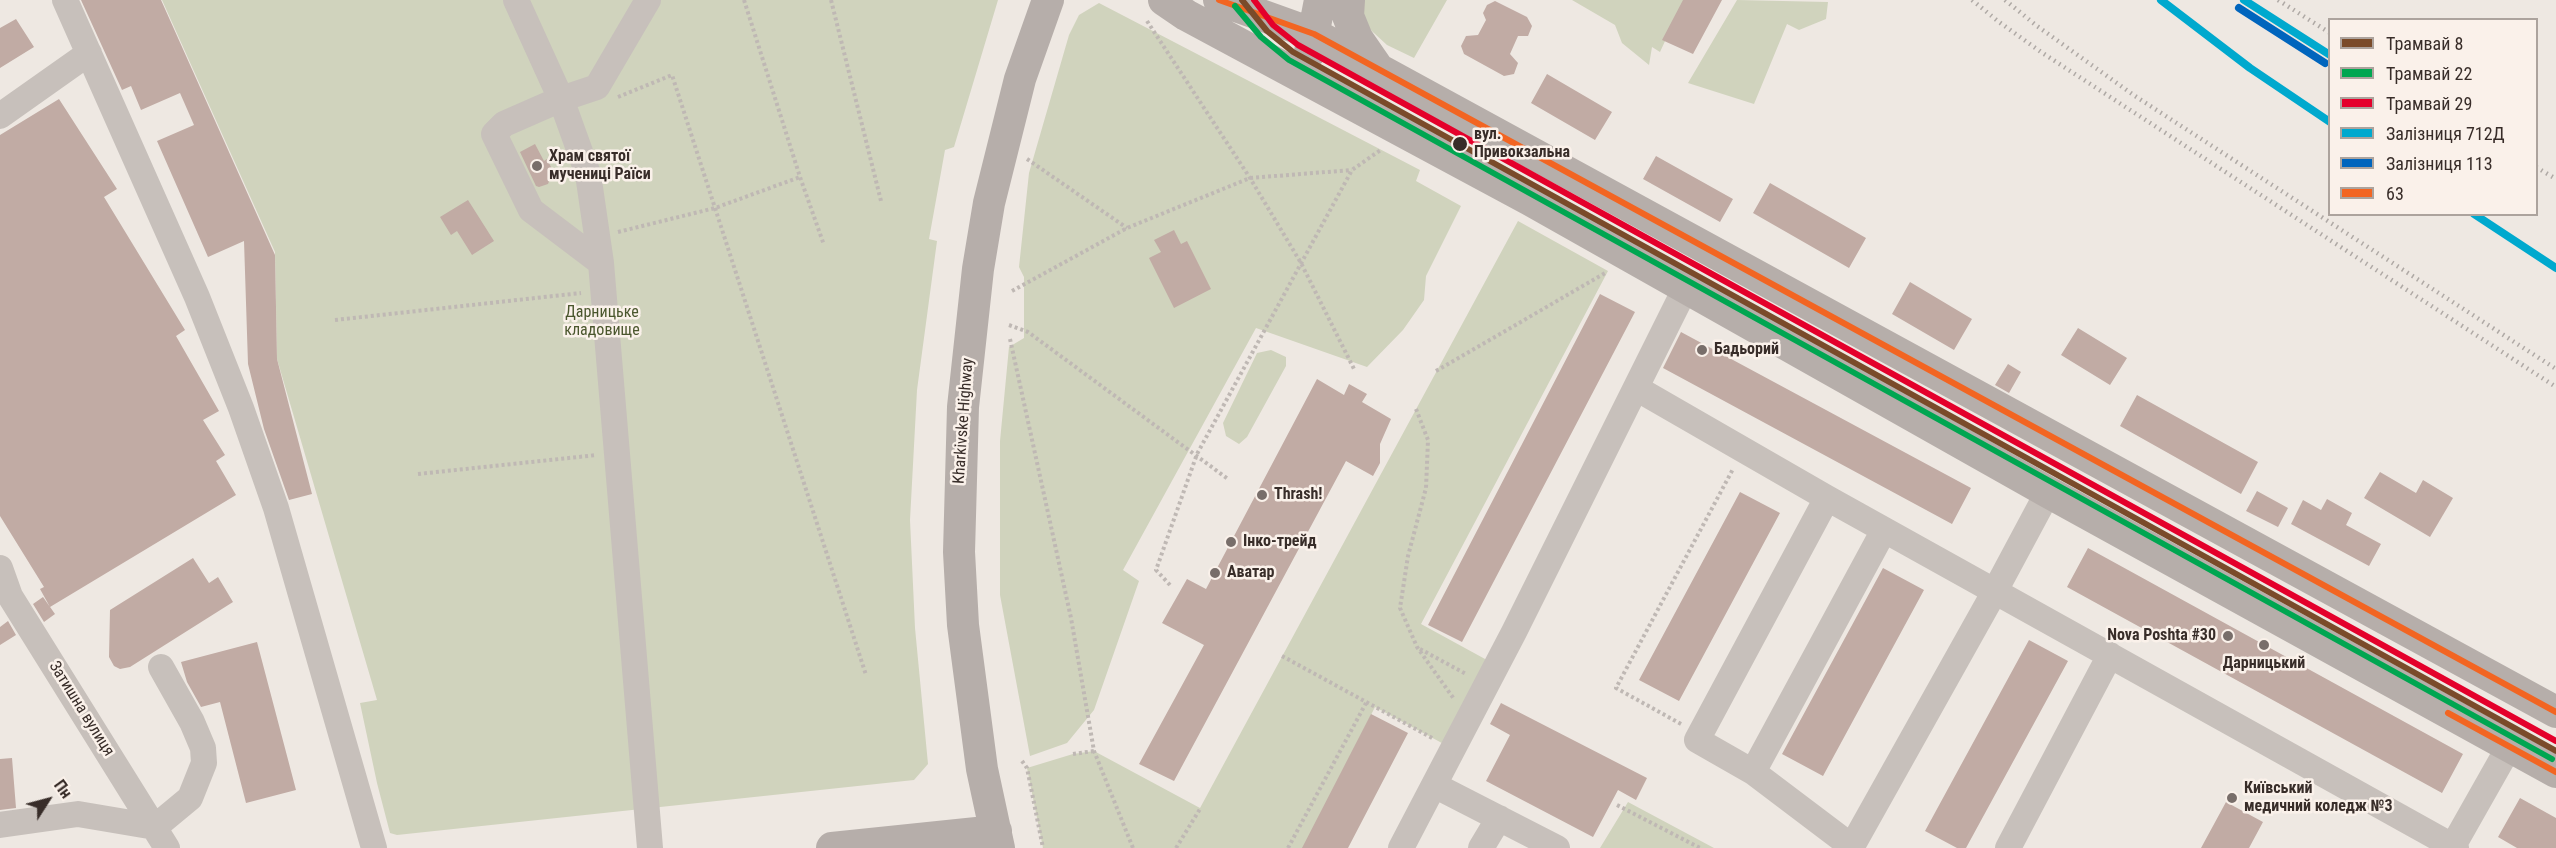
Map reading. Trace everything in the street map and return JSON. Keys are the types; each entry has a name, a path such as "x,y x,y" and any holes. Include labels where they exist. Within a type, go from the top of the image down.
{"main road":[{"name":"Kharkivske Highway","path":"998,839 979,747 963,625 959,552 963,407 977,279 989,203 1020,80 1048,0"},
{"path":"1305,80 1320,0"},
{"path":"1349,0 1348,16 1357,38 1379,70"},
{"path":"1229,1 1314,34 2556,712"},
{"path":"1155,10 1186,15 1530,200 2048,492 2556,772"},
{"path":"832,848 998,839"}],"lane":[{"path":"65,0 197,297 241,408 276,508 374,848"},
{"path":"516,0 561,99 588,174 601,263 650,848"},
{"path":"601,263 531,210 494,135 504,124 561,99 597,87 648,0"},
{"path":"0,116 89,52"},
{"path":"1401,848 1436,786 1685,289"},
{"path":"1636,388 1884,530 2454,847 2509,747"},
{"path":"1827,498 1697,740 1753,772 1851,847 2048,492"},
{"path":"1753,772 1884,530"},
{"name":"Затишна вулиця","path":"0,568 10,596 161,838"},
{"path":"2008,848 2109,655"},
{"path":"0,825 78,814 161,838 190,798 204,763 203,748 192,722 161,667"},
{"path":"1436,786 1557,848"},
{"path":"1481,848 1499,818"}],"path":[{"path":"744,0 824,245"},
{"path":"831,0 881,201"},
{"path":"1155,10 1301,263 1355,371"},
{"path":"609,101 672,75 866,675"},
{"path":"1170,585 1156,570 1197,454 1353,170 1387,145"},
{"path":"1027,159 1127,228"},
{"path":"1012,291 1127,228 1250,178 1353,170"},
{"path":"597,237 715,208 800,177"},
{"path":"1436,371 1608,271"},
{"path":"335,320 603,291"},
{"path":"1009,325 1028,332 1228,478"},
{"path":"1010,339 1071,618 1095,751 1133,848"},
{"path":"1416,409 1428,440 1426,488 1408,556 1400,608 1417,647 1469,720"},
{"path":"1700,734 1616,688 1743,450"},
{"path":"418,474 616,453"},
{"path":"1417,647 1486,686"},
{"path":"1282,656 1453,749"},
{"path":"1288,848 1366,703"},
{"path":"1073,754 1095,751"},
{"path":"1022,761 1027,768 1043,848"},
{"path":"1617,805 1700,848"},
{"path":"1176,848 1200,809"}],"green space":[{"name":"Дарницьке кладовище","path":"162,0 998,0 954,147 945,150 929,239 937,241 917,390 910,520 915,628 928,764 914,780 397,835 390,833 360,703 377,700 277,359 275,252"},
{"path":"1363,0 1447,0 1414,58 1387,45 1362,22"},
{"path":"1572,0 1684,0 1660,52 1652,47 1649,65 1622,43 1615,25"},
{"path":"1737,0 1828,2 1826,19 1799,30 1787,24 1754,104 1688,83"},
{"path":"1099,3 1420,170 1416,181 1461,206 1426,276 1424,300 1403,330 1367,367 1256,328 1123,570 1139,581 1094,710 1067,743 1030,756 1000,595 1000,441 1009,347 1024,338 1024,277 1019,267 1029,173 1069,35 1079,15"},
{"path":"1518,221 1608,271 1421,624 1496,665 1453,749 1375,707 1304,848 1043,848 1027,768 1073,754 1094,751 1200,808"},
{"path":"1271,350 1286,357 1286,366 1247,437 1239,444 1226,436 1223,423 1257,353"},
{"path":"1628,802 1714,848 1600,848"}],"building":[{"path":"81,0 161,0 275,255 277,359 312,494 289,500 264,429 248,364 244,241 208,257 157,141 194,125 180,93 141,110 131,86 122,90"},
{"path":"1683,0 1722,0 1693,54 1662,40"},
{"path":"1495,1 1527,17 1532,26 1528,36 1518,36 1510,54 1518,63 1514,74 1504,76 1464,54 1461,46 1466,36 1478,35 1486,20 1483,13 1487,5"},
{"path":"16,19 34,47 0,68 0,28"},
{"path":"1547,74 1612,112 1595,140 1531,103"},
{"path":"59,99 117,189 104,197 185,330 176,336 219,411 203,420 225,455 216,461 236,495 50,607 40,589 44,587 0,516 0,135"},
{"name":"Храм святої мучениці Раїси","path":"535,144 544,161 547,159 553,171 548,184 539,187 536,186 520,152"},
{"path":"1656,156 1733,199 1720,222 1643,179"},
{"path":"1770,183 1866,238 1849,268 1753,213"},
{"path":"468,200 494,241 472,255 457,231 451,235 440,217"},
{"path":"1174,230 1181,244 1187,241 1211,289 1174,308 1149,258 1161,252 1154,240"},
{"path":"1910,282 1972,319 1954,350 1892,314"},
{"path":"1600,294 1635,312 1462,642 1428,625"},
{"path":"2078,328 2127,358 2110,385 2061,355"},
{"path":"1681,332 1971,488 1952,524 1663,368"},
{"path":"2008,364 2021,372 2009,393 1995,385"},
{"path":"1317,379 1344,395 1349,384 1367,394 1362,402 1391,419 1380,444 1380,463 1373,476 1346,461 1174,781 1139,764 1204,645 1162,623 1187,579 1206,589"},
{"path":"2137,395 2258,462 2241,494 2120,426"},
{"path":"2380,472 2416,493 2423,480 2453,498 2430,537 2364,498"},
{"path":"2257,491 2288,508 2278,527 2246,511"},
{"path":"1740,492 1780,513 1679,701 1639,680"},
{"path":"2327,499 2352,513 2346,525 2381,544 2369,566 2291,524 2303,500 2321,510"},
{"path":"2088,548 2463,754 2442,793 2067,587"},
{"path":"193,558 209,583 218,577 233,602 130,667 120,669 114,666 109,657 110,610"},
{"path":"1883,568 1924,590 1823,776 1782,754"},
{"path":"43,597 55,614 44,622 33,604"},
{"path":"8,621 16,635 0,645 0,627"},
{"path":"2029,640 2068,661 1966,848 1957,848 1925,831"},
{"path":"257,642 296,790 246,803 220,702 201,707 187,682 181,662"},
{"path":"1501,703 1647,778 1636,800 1618,790 1593,837 1486,781 1510,735 1490,724"},
{"path":"1371,714 1408,733 1348,848 1302,848"},
{"path":"12,758 16,808 0,810 0,759"},
{"path":"2520,798 2556,818 2556,848 2517,848 2498,837"},
{"path":"2226,802 2263,822 2249,848 2201,848"}],"railway":[{"path":"1972,0 2041,52 2556,387"},
{"path":"2005,0 2037,26 2135,96 2556,369"},
{"path":"2278,0 2328,32"},
{"path":"2538,168 2556,179"}],"tram line":[{"name":"8","path":"1242,0 1267,31 1293,52 2556,751"},
{"name":"29","path":"1254,0 1273,25 1298,45 2556,741"},
{"name":"22","path":"1235,6 1261,37 1289,60 2552,759"}],"rail line":[{"name":"712Д","path":"2161,0 2250,68 2328,121"},
{"name":"712Д","path":"2244,0 2328,54"},
{"name":"113","path":"2239,8 2325,63"},
{"name":"712Д","path":"2477,216 2556,268"}],"transit line":[{"name":"63","path":"1219,0 1314,34 2556,712"},
{"name":"63","path":"2448,713 2556,772"}],"place":[{"name":"вул. Привокзальна","path":"1460,144"},
{"name":"Храм святої мучениці Раїси","path":"537,166"},
{"name":"Бадьорий","path":"1702,350"},
{"name":"Thrash!","path":"1262,495"},
{"name":"Інко-трейд","path":"1231,542"},
{"name":"Аватар","path":"1215,573"},
{"name":"Nova Poshta #30","path":"2228,636"},
{"name":"Дарницький","path":"2264,645"},
{"name":"Київський медичний коледж №3","path":"2232,798"}]}
